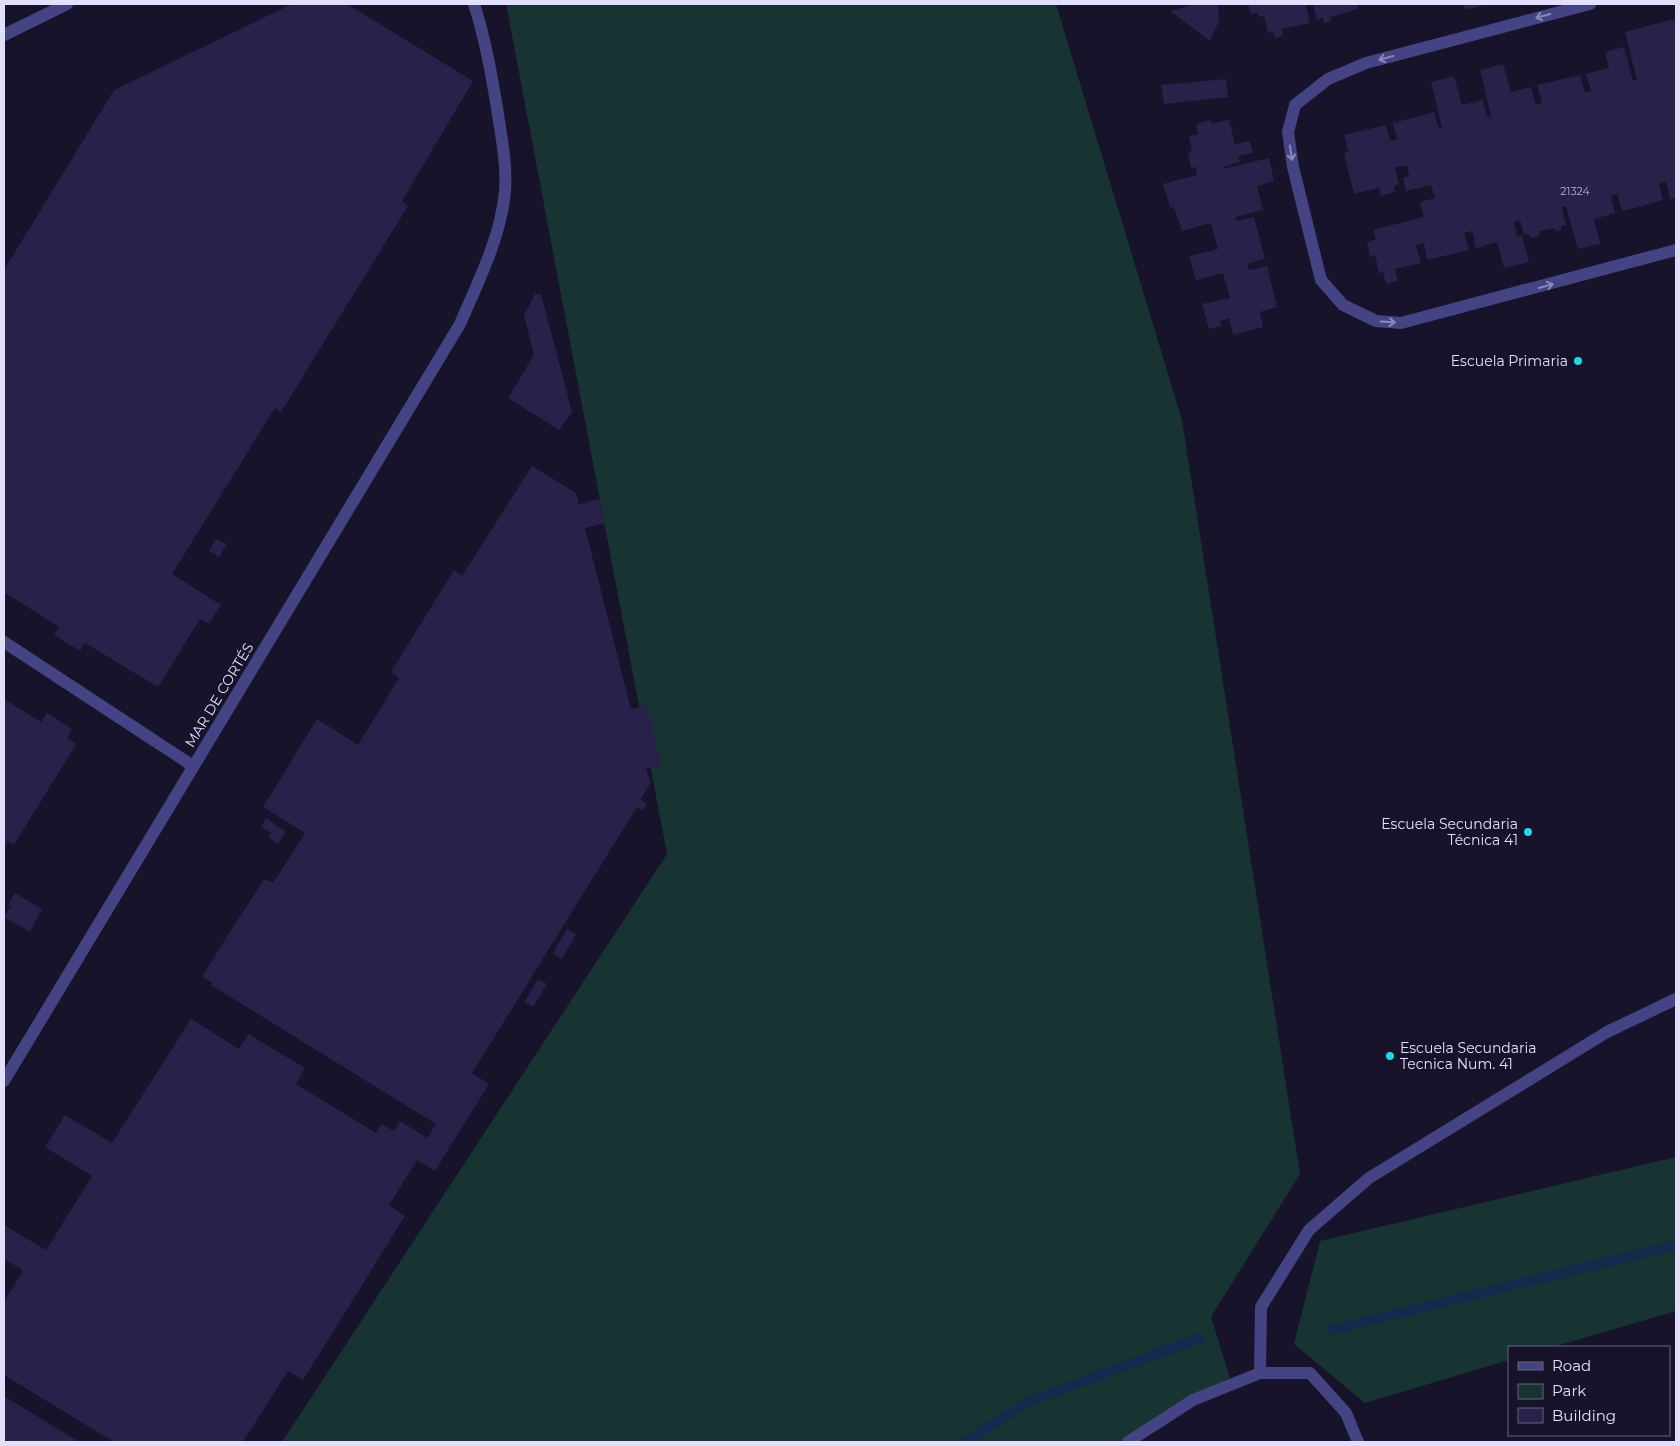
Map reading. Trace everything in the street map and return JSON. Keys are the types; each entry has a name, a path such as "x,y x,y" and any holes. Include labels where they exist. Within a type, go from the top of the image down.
{"street":[{"path":"4,35 67,4"},
{"name":"MAR DE CORTÉS","path":"4,1081 460,324 485,266 498,224 505,191 504,154 485,37 474,4"},
{"path":"1590,4 1366,63 1328,79 1294,105 1288,132 1294,167 1321,280 1343,304 1376,321 1402,323 1676,250"},
{"path":"4,642 193,766"},
{"path":"1260,1373 1261,1307 1309,1230 1369,1178 1607,1032 1676,999"},
{"path":"1128,1442 1193,1400 1260,1373 1310,1373 1346,1413 1358,1442"}],"green space":[{"path":"506,4 1056,4 1182,420 1300,1174 1211,1317 1232,1384 1128,1442 282,1442 667,854"},
{"path":"1676,1157 1676,1311 1556,1346 1508,1346 1508,1360 1365,1403 1294,1344 1320,1241"}],"building":[{"path":"292,4 347,4 473,81 402,201 408,206 281,412 275,408 172,574 221,605 209,624 200,619 158,687 85,643 80,651 54,635 59,627 4,592 4,270 114,90"},
{"path":"1196,4 1218,4 1219,21 1210,41 1170,11"},
{"path":"1248,4 1311,4 1306,6 1310,23 1282,29 1283,36 1275,38 1273,32 1268,33 1264,16 1259,17 1258,13 1251,14"},
{"path":"1313,4 1357,4 1358,9 1330,17 1331,21 1324,23 1323,18 1317,20"},
{"path":"1463,4 1489,4 1465,10"},
{"path":"1674,19 1676,28 1676,198 1670,199 1666,182 1659,184 1663,200 1643,206 1622,211 1617,194 1611,196 1615,213 1594,219 1600,244 1578,249 1566,206 1562,207 1566,225 1561,226 1561,230 1555,231 1554,228 1539,231 1540,236 1530,238 1529,234 1524,235 1520,220 1514,222 1517,236 1522,235 1529,262 1504,268 1497,242 1476,248 1472,231 1464,233 1469,250 1427,260 1424,243 1416,245 1421,263 1395,269 1398,281 1386,284 1383,272 1379,273 1375,255 1370,257 1367,242 1376,239 1373,230 1424,217 1420,202 1435,198 1431,185 1406,191 1403,178 1409,176 1407,166 1395,168 1399,184 1394,186 1395,192 1381,196 1379,188 1354,194 1344,153 1348,152 1344,135 1386,125 1390,141 1397,140 1393,123 1434,112 1439,129 1442,128 1431,82 1454,76 1462,105 1483,100 1487,117 1491,116 1480,70 1503,64 1511,92 1531,87 1536,105 1542,103 1537,85 1580,75 1585,92 1591,91 1586,74 1609,68 1605,52 1624,47 1633,81 1637,80 1625,32"},
{"path":"1226,79 1228,97 1164,104 1161,85"},
{"path":"1211,120 1211,124 1229,120 1235,144 1250,141 1253,153 1238,156 1240,162 1223,167 1223,169 1269,158 1274,181 1257,186 1263,210 1236,217 1237,221 1254,217 1265,259 1247,264 1249,270 1267,266 1277,307 1260,312 1263,327 1233,335 1229,318 1220,321 1221,326 1209,329 1202,304 1230,298 1223,273 1196,280 1189,256 1218,249 1211,223 1182,231 1174,207 1170,208 1163,184 1197,175 1196,167 1191,168 1188,152 1192,151 1189,136 1198,134 1196,124"},
{"path":"535,294 541,294 572,412 559,430 508,398 534,355 524,315"},
{"path":"532,466 576,493 579,504 599,499 605,523 585,528 631,709 647,705 661,765 646,769 651,783 640,800 647,804 643,810 637,807 472,1073 489,1084 435,1171 417,1160 389,1205 405,1216 303,1380 288,1371 243,1442 114,1442 4,1375 4,1302 23,1270 4,1259 4,1225 46,1250 92,1176 45,1147 65,1115 112,1143 191,1019 239,1049 248,1034 305,1068 296,1084 376,1133 382,1124 394,1131 400,1121 427,1138 436,1124 211,985 212,983 202,976 264,879 273,883 305,833 263,807 317,719 358,745 399,678 391,672 454,570 462,576"},
{"path":"216,539 227,544 219,557 209,551"},
{"path":"4,699 41,722 47,713 72,729 67,738 76,744 14,845 8,841 4,847"},
{"path":"266,818 286,832 278,844 268,837 271,833 261,827"},
{"path":"15,893 42,909 30,932 4,917 11,906 8,905"},
{"path":"567,929 576,934 562,959 553,954"},
{"path":"538,979 547,984 533,1007 524,1002"},
{"path":"4,1396 79,1442 4,1442"}],"waterway":[{"path":"1331,1330 1676,1245"},
{"path":"965,1442 1028,1402 1200,1338"}],"place":[{"name":"Escuela Primaria","path":"1578,361"},
{"name":"Escuela Secundaria Técnica 41","path":"1528,832"},
{"name":"Escuela Secundaria Tecnica Num. 41","path":"1390,1056"}]}
